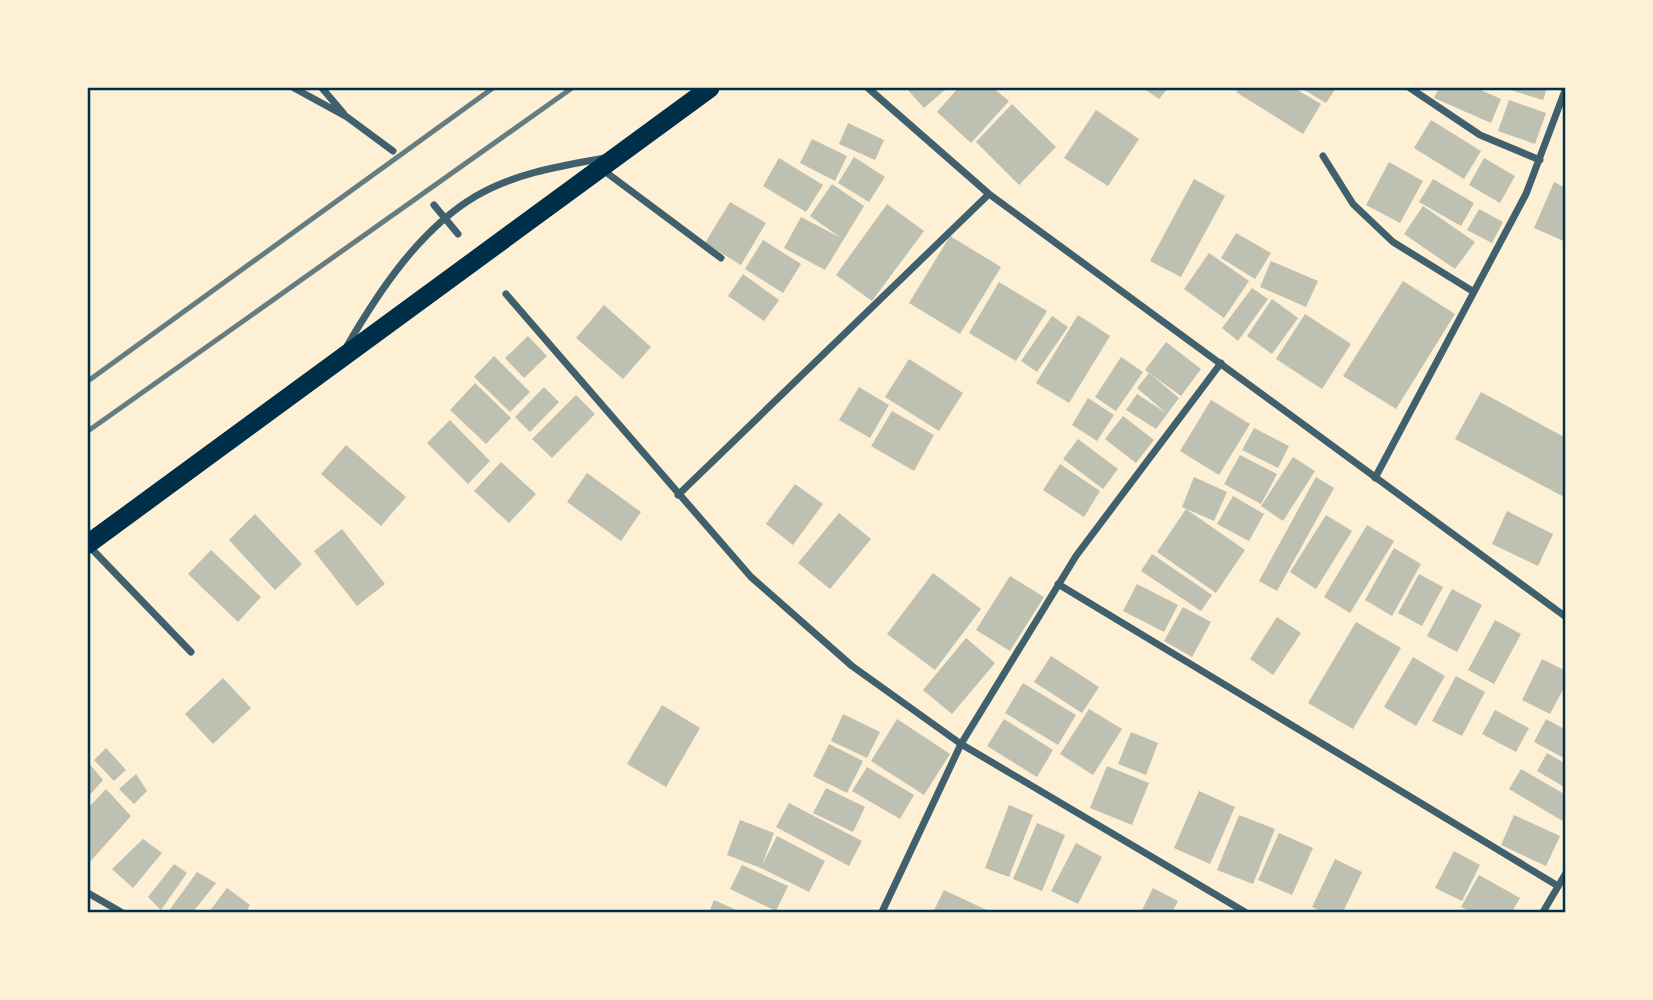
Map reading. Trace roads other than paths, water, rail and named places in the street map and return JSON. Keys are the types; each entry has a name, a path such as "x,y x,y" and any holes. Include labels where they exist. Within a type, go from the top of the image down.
{"highway":[{"path":"88,544 336,365 710,88"}],"street":[{"path":"294,88 347,117 393,150"},
{"path":"322,88 347,117"},
{"path":"868,88 989,194 1566,617"},
{"path":"1410,88 1480,135 1540,160"},
{"path":"1375,478 1526,194 1566,88"},
{"path":"1323,156 1353,204 1392,242 1474,292"},
{"path":"336,365 392,278 445,218 477,196 550,168 607,162 721,258"},
{"path":"678,495 989,194"},
{"path":"434,205 458,234"},
{"path":"506,294 678,495 761,586 852,666 961,744 1245,912"},
{"path":"882,912 961,744 1058,584 1076,556 1221,363"},
{"path":"88,544 191,652"},
{"path":"1058,584 1558,886"},
{"path":"1543,912 1566,873"},
{"path":"88,893 121,912"}],"railway":[{"path":"88,381 493,88"},
{"path":"88,431 572,88"}]}
